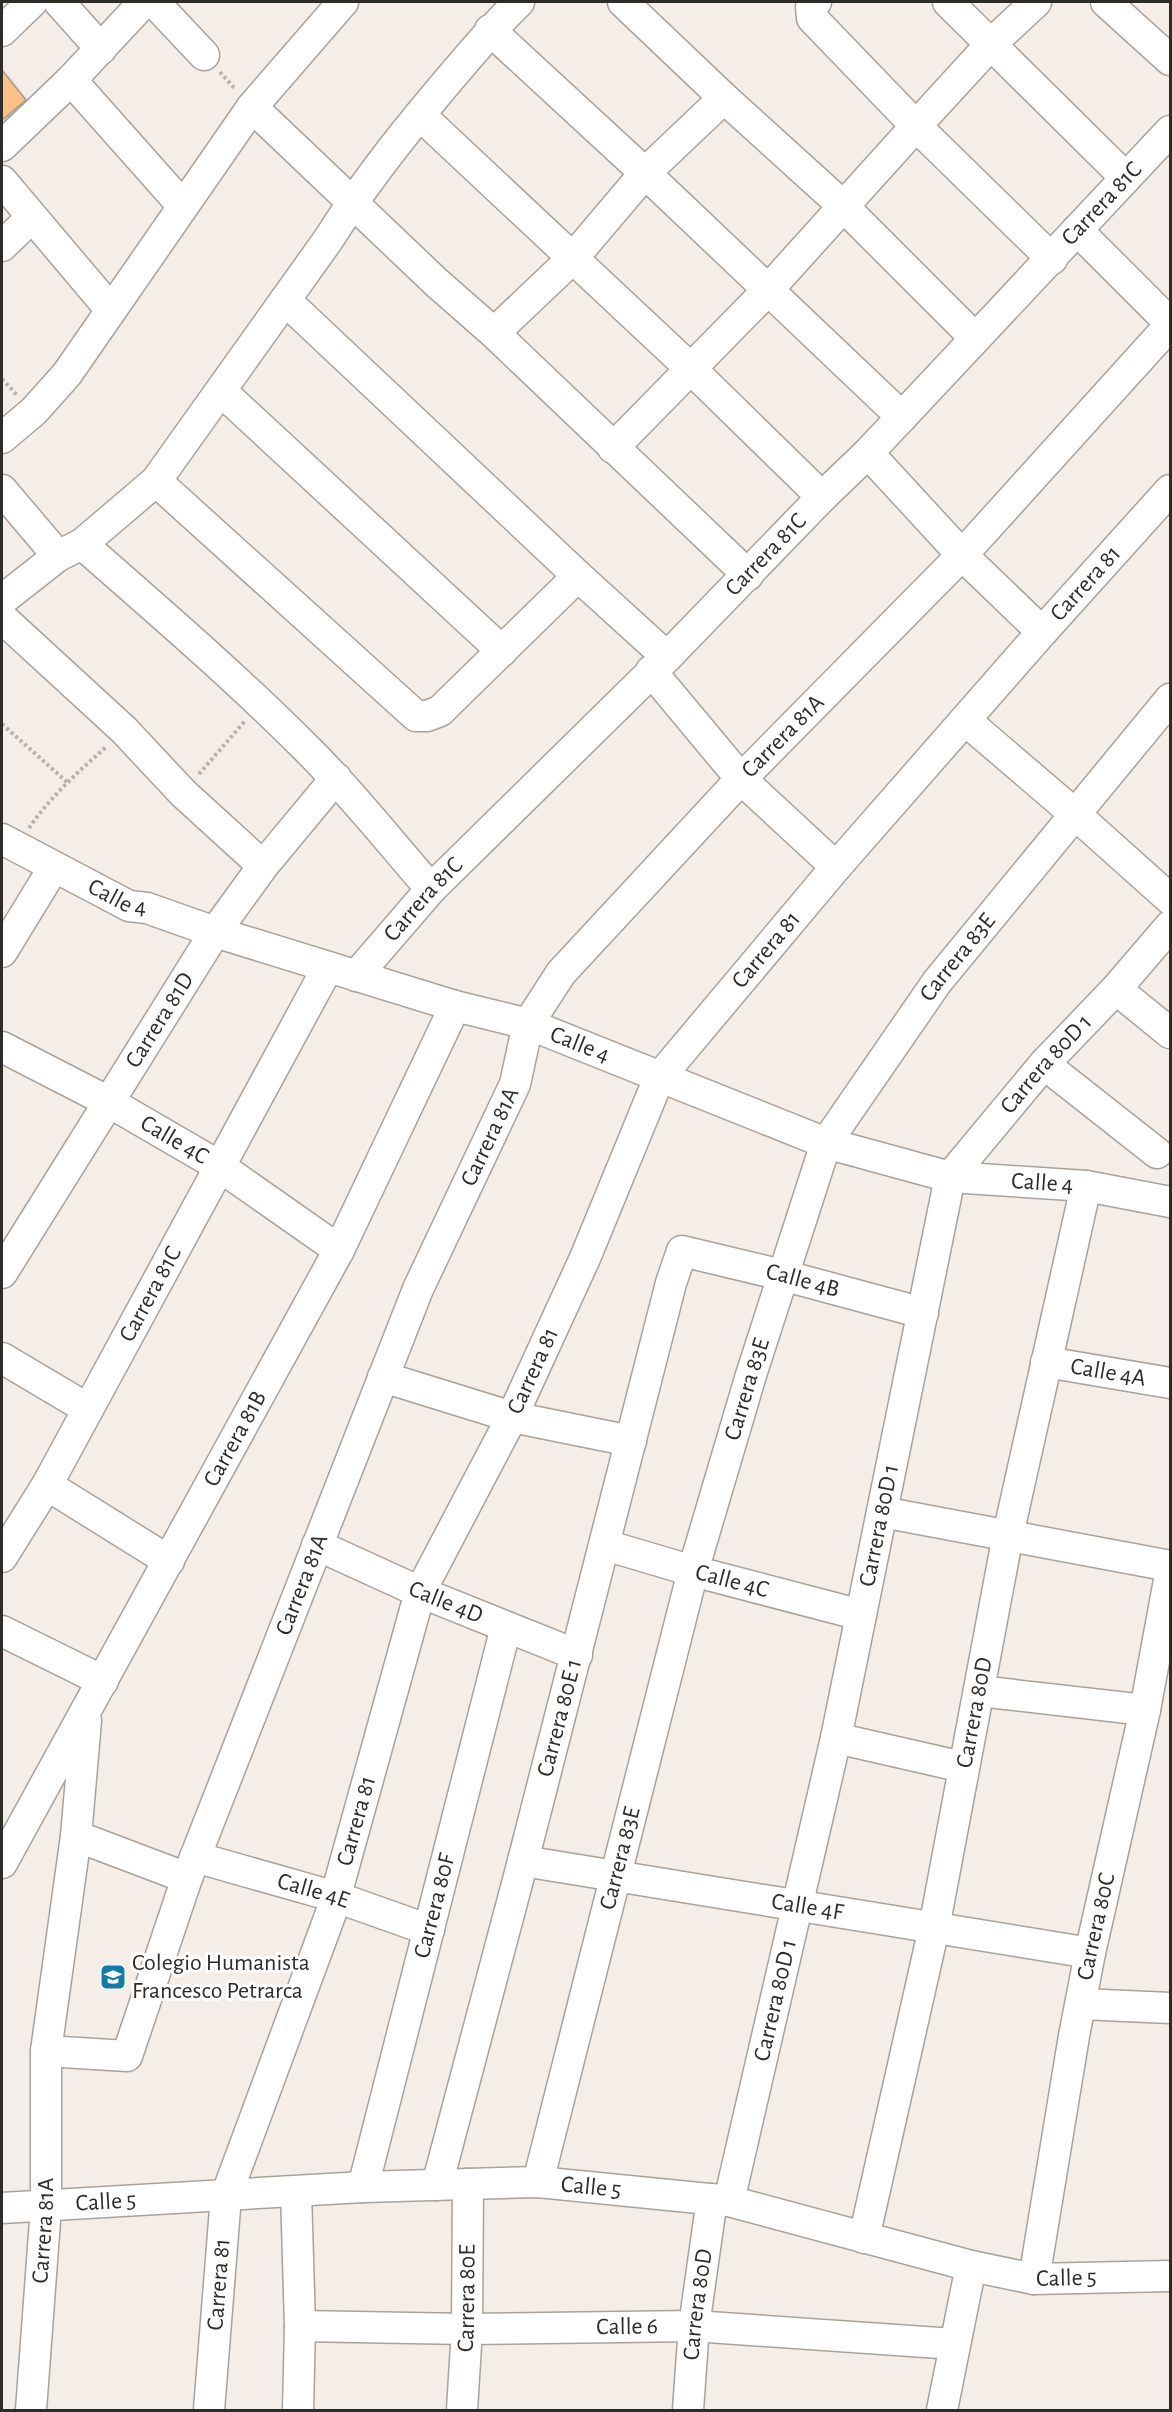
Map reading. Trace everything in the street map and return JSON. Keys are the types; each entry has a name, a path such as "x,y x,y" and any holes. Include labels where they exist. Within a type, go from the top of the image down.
{"street":[{"path":"2,31 32,2"},
{"path":"59,2 101,49"},
{"path":"2,146 101,49 144,2"},
{"path":"154,2 204,55"},
{"path":"2,438 34,411 67,374 252,107 343,2"},
{"path":"2,600 70,550 156,481 328,240 352,202 490,30 519,2"},
{"path":"623,2 842,205 975,338"},
{"path":"816,2 811,7 812,18 916,126 1052,259"},
{"path":"948,2 1126,178"},
{"path":"613,448 766,291 992,43 1036,2"},
{"path":"1106,2 1170,60"},
{"path":"490,30 645,173 766,291 902,417"},
{"path":"70,80 182,206"},
{"path":"494,333 573,258 645,173 724,98"},
{"path":"252,107 748,575"},
{"path":"420,115 690,368 822,497"},
{"name":"Carrera 81C","path":"356,976 431,889 868,453 1052,259 1170,130"},
{"path":"2,181 111,310"},
{"path":"2,246 31,218"},
{"path":"1077,230 1170,324"},
{"path":"285,300 578,576 659,664 741,779 836,867"},
{"name":"Carrera 81A","path":"46,2051 127,2056 191,1868 418,1289 515,1083 528,1024 561,973 741,779 962,555 1170,324"},
{"path":"221,391 502,651"},
{"path":"868,453 962,555 1042,632"},
{"path":"156,481 416,716 426,716 440,711 578,576"},
{"path":"2,490 70,550 260,704 336,778 431,889"},
{"name":"Carrera 81","path":"209,2410 226,2196 336,1897 420,1592 512,1417 585,1258 659,1078 836,867 1170,490"},
{"path":"2,618 124,730 183,793 263,866"},
{"name":"Carrera 83E","path":"538,2182 693,1571 782,1275 826,1143 938,982 1170,699"},
{"path":"964,720 1076,815 1170,900"},
{"name":"Carrera 81D","path":"2,1273 215,932 263,866 336,778"},
{"name":"Calle 4","path":"9,843 129,906 147,908 215,932 455,1006 528,1024 826,1143 950,1177 1086,1186 1167,1197"},
{"path":"2,952 54,867"},
{"name":"Carrera 80D 1","path":"720,2200 796,1907 836,1738 950,1177 1044,1064 1116,989 1170,926"},
{"name":"Carrera 81C","path":"2,1557 47,1485 328,967"},
{"path":"1116,989 1170,1033"},
{"name":"Carrera 81B","path":"2,1863 339,1250 455,1006"},
{"name":"Calle 4C","path":"2,1047 109,1102 219,1166 339,1250"},
{"path":"1044,1064 1157,1154"},
{"name":"Carrera 80D","path":"864,2238 934,1928 1008,1536 1086,1186"},
{"name":"Calle 4B","path":"682,1251 923,1313"},
{"name":"Carrera 80E 1","path":"436,2185 524,1861 670,1283 682,1251"},
{"path":"2,1358 88,1409"},
{"name":"Calle 4A","path":"1046,1362 1170,1383"},
{"path":"383,1377 512,1417 631,1441"},
{"path":"47,1485 169,1561"},
{"path":"882,1512 1170,1566"},
{"name":"Calle 4D","path":"317,1545 420,1592 577,1655"},
{"name":"Calle 4C","path":"605,1545 693,1571 861,1615"},
{"name":"Carrera 80C","path":"1034,2279 1090,1953 1145,1710 1165,1634 1170,1575"},
{"name":"Carrera 80F","path":"363,2187 506,1627"},
{"path":"2,1631 103,1681"},
{"path":"978,1691 1145,1710"},
{"name":"Carrera 81A","path":"31,2410 46,2207 46,2051 76,1836 87,1710"},
{"path":"836,1738 963,1767"},
{"name":"Calle 4E","path":"76,1836 191,1868 336,1897 429,1930"},
{"name":"Calle 4F","path":"524,1861 1090,1953"},
{"path":"1081,2004 1170,2008"},
{"name":"Calle 5","path":"2,2208 363,2187 538,2182 720,2200 970,2266 1034,2279 1170,2276"},
{"name":"Carrera 80E","path":"462,2410 467,2329 468,2184"},
{"path":"296,2192 300,2326 298,2410"},
{"name":"Carrera 80D","path":"688,2410 694,2326 720,2200"},
{"path":"942,2410 970,2266"},
{"name":"Calle 6","path":"300,2326 467,2329 694,2326 954,2344"}],"path":[{"path":"204,55 252,107"},
{"path":"183,793 260,704"},
{"path":"2,724 67,782"},
{"path":"9,843 67,782 124,730"}],"building":[{"path":"2,70 26,100 2,120"}],"place":[{"name":"Colegio Humanista Francesco Petrarca","path":"113,1977"}]}
